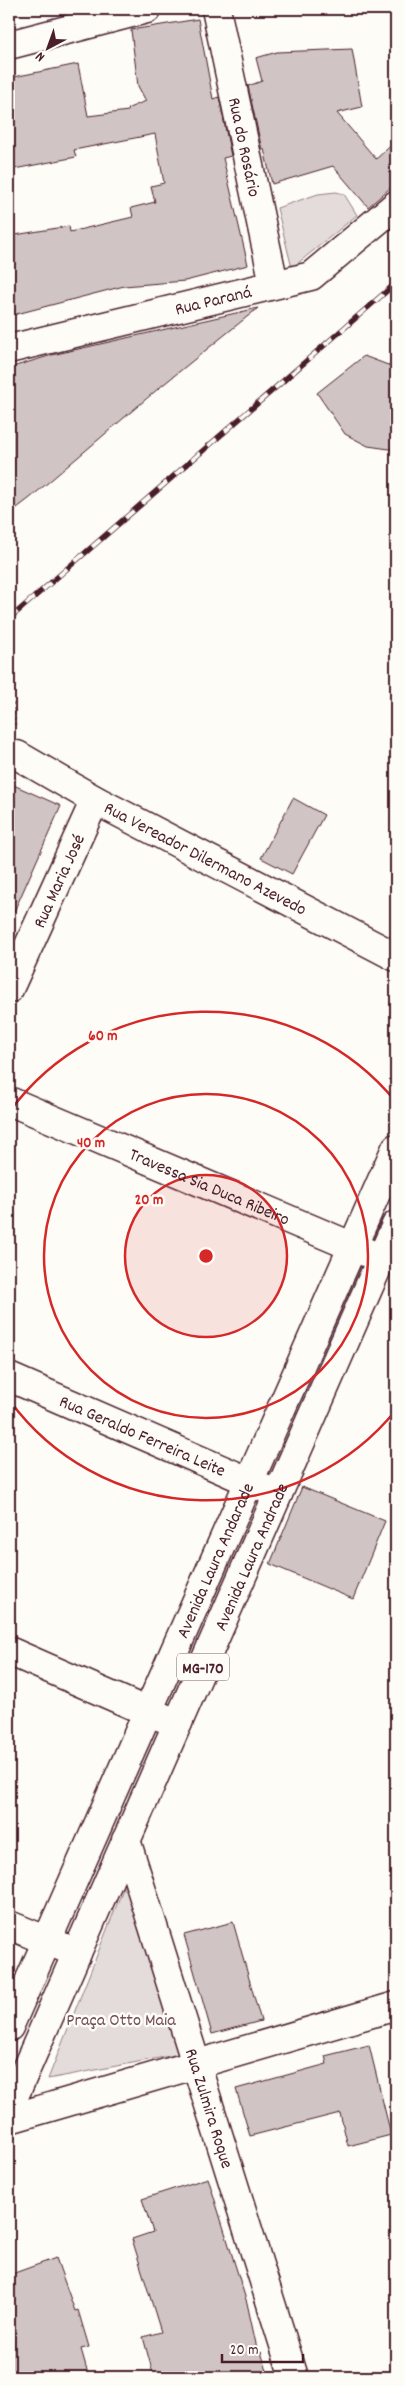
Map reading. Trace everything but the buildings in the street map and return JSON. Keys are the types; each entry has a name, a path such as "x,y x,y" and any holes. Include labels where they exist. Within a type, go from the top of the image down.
{"street":[{"path":"9,45 147,9"},
{"name":"Rua do Rosário","path":"216,9 274,284"},
{"name":"Rua Paraná","path":"9,349 311,276 396,205"},
{"name":"Rua Vereador Dilermano Azevedo","path":"17,755 95,800 396,957"},
{"name":"Rua Maria José","path":"9,989 95,800"},
{"name":"Travessa Sia Duca Ribeiro","path":"9,1101 352,1247 392,1241"},
{"name":"Avenida Laura Andarade","path":"9,2027 396,1148"},
{"name":"Avenida Laura Andrade","path":"9,2108 278,1494 392,1241"},
{"name":"Rua Geraldo Ferreira Leite","path":"9,1377 278,1494"},
{"path":"9,1651 148,1712 178,1723"},
{"name":"Rua Zulmira Roque","path":"126,1840 294,2377"},
{"path":"9,1925 46,1942 77,1952"},
{"path":"9,2119 396,2006"}],"path":[{"path":"9,695 13,700"}],"green space":[{"path":"336,192 344,194 357,215 292,268 277,208 318,194"},
{"name":"Praça Otto Maia","path":"125,1884 180,2054 48,2079"}],"railway":[{"path":"9,619 396,283"}]}
